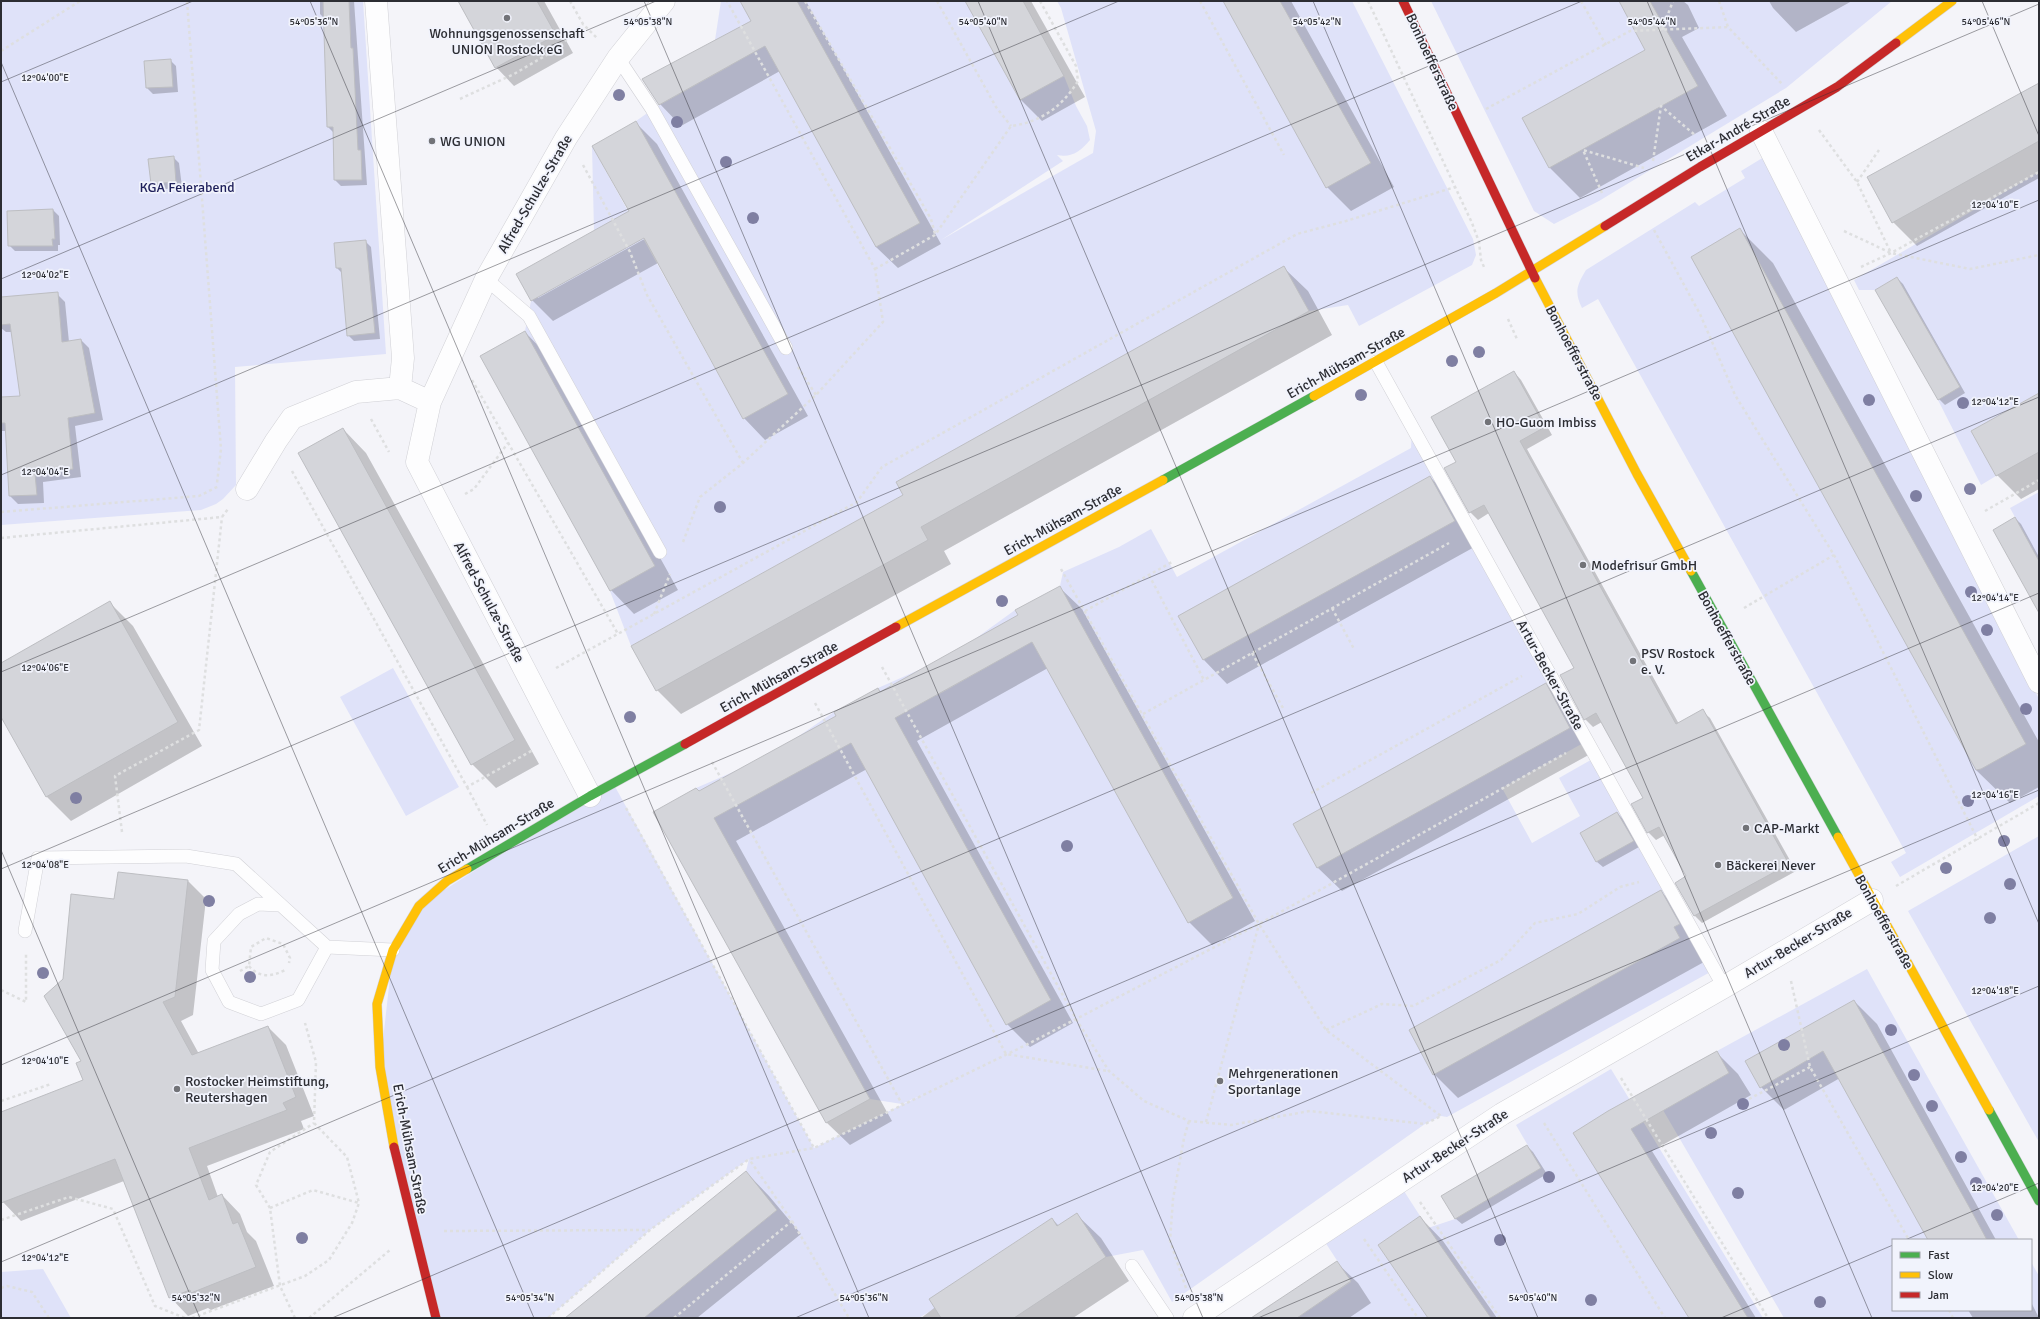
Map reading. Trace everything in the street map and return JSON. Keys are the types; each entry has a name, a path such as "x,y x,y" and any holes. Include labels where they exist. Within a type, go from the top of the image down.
{"street":[{"path":"376,1 402,358 400,388"},
{"name":"Alfred-Schulze-Straße","path":"590,796 417,462 430,402 486,279 566,138 618,58 664,1"},
{"name":"Bonhoefferstraße","path":"1403,1 1532,272 1637,474 2039,1201"},
{"name":"Etkar-André-Straße","path":"1532,272 1719,156 1837,88 1952,1"},
{"path":"1761,131 2039,682"},
{"name":"Erich-Mühsam-Straße","path":"436,1318 395,1155 380,1067 377,1004 393,950 419,906 447,881 590,796 803,680 1376,362 1532,272"},
{"path":"247,489 276,441 292,418 356,392 400,388 430,402"},
{"name":"Artur-Becker-Straße","path":"1194,1318 1502,1114 1529,1100 1872,900"}],"lane":[{"path":"618,58 652,109 786,348"},
{"path":"486,279 529,316 660,552"},
{"name":"Artur-Becker-Straße","path":"1376,362 1724,987"},
{"path":"25,931 38,858 186,856 236,864 327,947 393,950"},
{"path":"280,905 258,904 239,914 214,941 212,970 230,1002 261,1014 298,1000 327,947"},
{"path":"1132,1266 1167,1318"}],"path":[{"path":"1,51 80,1"},
{"path":"187,1 221,449 217,486"},
{"path":"570,1 583,24 618,58"},
{"path":"680,547 700,498 743,463 816,395 883,322 875,269 727,1"},
{"path":"805,1 931,219 935,235"},
{"path":"937,1 996,107 1011,126"},
{"path":"875,269 935,235 1011,126 1028,124 1050,112 1069,97 1078,81 1076,66 1040,1"},
{"path":"1200,1 1284,155"},
{"path":"1368,1 1472,223 1479,242 1481,260 1517,339"},
{"path":"1581,1 1606,45"},
{"path":"1662,30 1673,1"},
{"path":"1718,1 1728,26 1786,88 1857,182 1891,253"},
{"path":"460,99 514,74 555,50 583,24"},
{"path":"1461,123 1630,31 1728,26"},
{"path":"1653,163 1661,106 1719,156"},
{"path":"566,138 574,148 630,252 647,295 743,463"},
{"path":"1614,220 1583,150 1652,170"},
{"path":"1857,182 1879,150"},
{"path":"1837,279 1891,253 2039,172"},
{"path":"531,681 857,502 882,467 1297,234 1346,221 1455,187"},
{"path":"1653,230 1700,314 1735,395 1834,555 1978,840"},
{"path":"1843,231 1891,253 1970,269 2039,256"},
{"path":"454,348 618,634"},
{"path":"786,348 816,395"},
{"path":"356,392 400,472 417,462"},
{"path":"276,441 500,849"},
{"path":"441,510 474,489 508,443"},
{"path":"1960,525 2039,480"},
{"path":"1,512 199,496 217,486 247,489"},
{"path":"125,857 114,776 199,730 222,517 247,489"},
{"path":"1,538 222,517"},
{"path":"1048,544 1259,924 1326,1030 1441,1116 1447,1117"},
{"path":"1142,714 1431,553"},
{"path":"1719,622 1834,555"},
{"path":"1085,611 1172,562"},
{"path":"654,614 672,568"},
{"path":"1149,575 1204,680"},
{"path":"1332,608 1354,649"},
{"path":"869,643 1076,1019 1109,1071 1144,1101 1189,1121 1231,1124 1310,1111 1425,1124 1441,1116"},
{"path":"1252,653 1283,708"},
{"path":"1311,794 1544,664"},
{"path":"803,680 1006,1054"},
{"path":"467,787 559,736"},
{"path":"698,737 902,1104"},
{"path":"548,1318 650,1230 749,1159 814,1148 1006,1054 1259,924 1587,741"},
{"path":"613,783 814,1148"},
{"path":"1872,900 1978,840 2039,803"},
{"path":"1326,1030 1382,1004 1413,1006 1501,960 1535,923 1578,914 1620,886 1662,877"},
{"path":"1206,1122 1259,924"},
{"path":"1,990 26,1002 25,931"},
{"path":"219,984 248,966 251,947 266,938 283,944 290,958 287,970 276,975 263,976 254,972 248,966"},
{"path":"1784,950 1810,1067 1908,1239"},
{"path":"192,1318 305,1276 329,1260 352,1223 359,1203 347,1157 314,1123 316,1062 298,1000"},
{"path":"1006,1054 1109,1071"},
{"path":"1607,1054 1768,1318"},
{"path":"1749,1099 1810,1067"},
{"path":"1,1101 51,1084"},
{"path":"1529,1100 1665,1318"},
{"path":"1189,1121 1184,1138 1173,1199 1170,1241 1189,1299 1215,1303"},
{"path":"295,1318 280,1286 270,1208 256,1185 270,1152 314,1123"},
{"path":"749,1159 792,1221 849,1318"},
{"path":"1404,1179 1500,1318"},
{"path":"270,1208 314,1190 359,1203"},
{"path":"1,1220 69,1197 113,1209 155,1306 185,1318"},
{"path":"1348,1216 1418,1318"},
{"path":"674,1318 792,1221"},
{"path":"309,1318 413,1231 650,1230"},
{"path":"1,1288 7,1286 32,1292 49,1318"}],"green space":[{"name":"KGA Feierabend","path":"1,1 363,1 386,354 235,367 236,485 216,504 201,510 1,525"},
{"path":"721,1 740,1 876,247 920,223 797,1 965,1 1020,100 1064,76 1076,106 1087,126 1090,140 1076,153 1062,156 1057,155 1063,161 941,240 1093,153 1096,131 1061,8 1057,1 1352,1 1473,239 1476,255 1472,265 1359,326 1348,305 1309,311 1284,267 896,482 903,495 631,646 610,591 654,566 525,331 531,301 594,231 592,146 743,419 787,394 636,121 656,107 730,66 715,40"},
{"path":"1431,1 1892,1 1786,88 1599,201 1554,224 1534,211"},
{"path":"1764,157 2039,699 2039,796 1900,877 1891,862 1906,853 1598,299 1582,308 1577,293 1580,280 1586,270 1695,202 1699,206 1745,178 1741,171"},
{"path":"2039,172 2039,393 1971,431 1996,476 1981,485 1938,400 1960,386 1897,277 1875,290 1859,290 1854,280"},
{"path":"1412,428 1587,741 1502,788 1532,843 1580,816 1559,778 1596,757 1714,970 1447,1117 1441,1116 1425,1124 1172,1302 1143,1250 1106,1257 1057,1226 1052,1218 1011,1245 935,1308 919,1318 644,1318 777,1210 746,1171 749,1159 650,1230 548,1318 436,1318 380,1067 393,950 419,906 613,783 814,1148 926,1093 902,1104 870,1099 696,788 740,769 808,766 793,740 834,712 1007,1024 1051,1000 878,688 921,669 936,696 989,666 975,639 1015,610 1188,922 1233,897 1060,586 1063,572 1119,547 1151,529 1177,577 1411,448"},
{"path":"2039,492 2039,561 2010,508"},
{"path":"393,668 459,787 406,816 340,697"},
{"path":"2039,836 2039,1142 1908,911"},
{"path":"1867,969 2018,1239 1892,1239 1892,1311 2032,1311 2032,1264 2039,1276 2039,1318 1784,1318 1663,1110 1729,1073 1717,1051"},
{"path":"1611,1069 1763,1318 1491,1318 1428,1228 1455,1219 1541,1168 1516,1125"},
{"path":"1404,1191 1420,1216 1378,1245 1428,1318 1297,1318 1351,1282 1325,1242"},
{"path":"43,1269 71,1318 1,1318 1,1272"}],"building":[{"path":"323,1 349,1 358,150 361,150 362,180 334,180 333,127 327,127"},
{"name":"Wohnungsgenossenschaft UNION Rostock eG","path":"458,1 537,1 556,35 495,68"},
{"path":"740,1 797,1 920,223 876,247 765,46 659,105 642,79 751,21"},
{"path":"965,1 1023,1 1064,76 1020,100"},
{"path":"1223,1 1280,1 1371,163 1326,188"},
{"path":"1619,1 1650,1 1698,86 1549,168 1522,118 1645,50"},
{"path":"171,59 173,87 146,88 144,61"},
{"path":"2039,83 2039,141 1892,223 1867,177"},
{"path":"636,121 788,394 743,419 644,238 531,301 516,274 629,211 592,146"},
{"path":"174,156 176,182 151,184 148,159"},
{"path":"53,209 55,239 52,239 53,246 8,246 7,211"},
{"path":"1740,228 2026,744 1981,769 1976,770 1691,257"},
{"path":"366,240 375,333 347,336 341,268 336,268 334,243"},
{"path":"1284,266 1309,311 921,527 928,540 656,691 631,646 903,495 896,482"},
{"path":"1897,277 1960,387 1938,400 1875,290"},
{"path":"58,292 62,342 81,339 95,413 68,418 73,469 35,474 37,495 9,496 5,423 1,423 1,397 20,396 10,324 1,325 1,297"},
{"path":"525,331 655,566 610,591 480,356"},
{"path":"1514,371 1545,427 1520,441 1676,724 1703,709 1789,864 1694,916 1675,883 1686,876 1659,827 1647,833 1631,804 1643,798 1596,713 1584,720 1560,675 1574,668 1484,505 1469,513 1444,468 1456,462 1431,417"},
{"path":"2039,393 2039,452 1996,476 1971,431"},
{"path":"343,428 515,740 471,765 298,453"},
{"path":"1430,476 1455,521 1203,660 1178,616"},
{"path":"2015,517 2039,561 2039,613 1993,530"},
{"path":"1060,586 1233,898 1188,923 1032,642 895,718 1051,1000 1006,1025 851,743 714,818 870,1099 826,1123 653,812 696,788 699,791 836,716 834,712 878,688 880,692 1018,615 1015,610"},
{"path":"110,601 178,722 46,797 1,717 1,663"},
{"path":"1546,683 1570,728 1317,868 1293,824"},
{"path":"1617,812 1634,841 1596,862 1580,833"},
{"name":"Rostocker Heimstiftung, Reutershagen","path":"118,872 188,880 175,997 163,1002 192,1055 268,1026 296,1097 283,1103 287,1110 189,1148 209,1200 222,1194 233,1224 238,1222 256,1267 191,1293 190,1290 169,1298 115,1159 1,1203 1,1112 83,1080 76,1063 81,1061 44,996 63,979 71,894 114,899"},
{"path":"1661,890 1680,924 1674,927 1680,938 1433,1075 1409,1030"},
{"path":"1854,1000 1986,1239 1927,1239 1823,1051 1760,1088 1745,1061"},
{"path":"1717,1051 1729,1073 1631,1129 1748,1318 1689,1318 1573,1133 1608,1111"},
{"path":"1527,1145 1541,1168 1455,1219 1441,1196"},
{"path":"746,1171 777,1210 644,1318 565,1318"},
{"path":"1077,1213 1106,1257 1014,1318 941,1318 929,1299 1052,1218 1057,1226"},
{"path":"1420,1216 1491,1318 1428,1318 1378,1245"},
{"path":"1337,1261 1351,1281 1297,1318 1251,1318"}],"traffic: fast":[{"path":"1163,480 1314,396"},
{"path":"1691,571 1838,837"},
{"path":"467,869 590,796 685,744"},
{"path":"1989,1110 2039,1201"}],"traffic: slow":[{"path":"1896,43 1952,1"},
{"path":"1314,396 1496,293 1605,226"},
{"path":"1535,278 1637,474 1691,571"},
{"path":"896,627 1163,480"},
{"path":"1838,837 1989,1110"},
{"path":"394,1147 380,1067 377,1004 393,950 419,906 447,881 467,869"}],"traffic: jam":[{"path":"1403,1 1535,278"},
{"path":"1605,226 1700,167 1837,87 1896,43"},
{"path":"685,744 896,627"},
{"path":"394,1147 436,1318"}],"place":[{"name":"Wohnungsgenossenschaft UNION Rostock eG","path":"507,18"},
{"name":"WG UNION","path":"432,141"},
{"name":"HO-Guom Imbiss","path":"1488,422"},
{"name":"Modefrisur GmbH","path":"1583,565"},
{"name":"PSV Rostock e. V.","path":"1633,661"},
{"name":"CAP-Markt","path":"1746,828"},
{"name":"Bäckerei Never","path":"1718,865"},
{"name":"Mehrgenerationen Sportanlage","path":"1220,1081"},
{"name":"Rostocker Heimstiftung, Reutershagen","path":"177,1089"}]}
